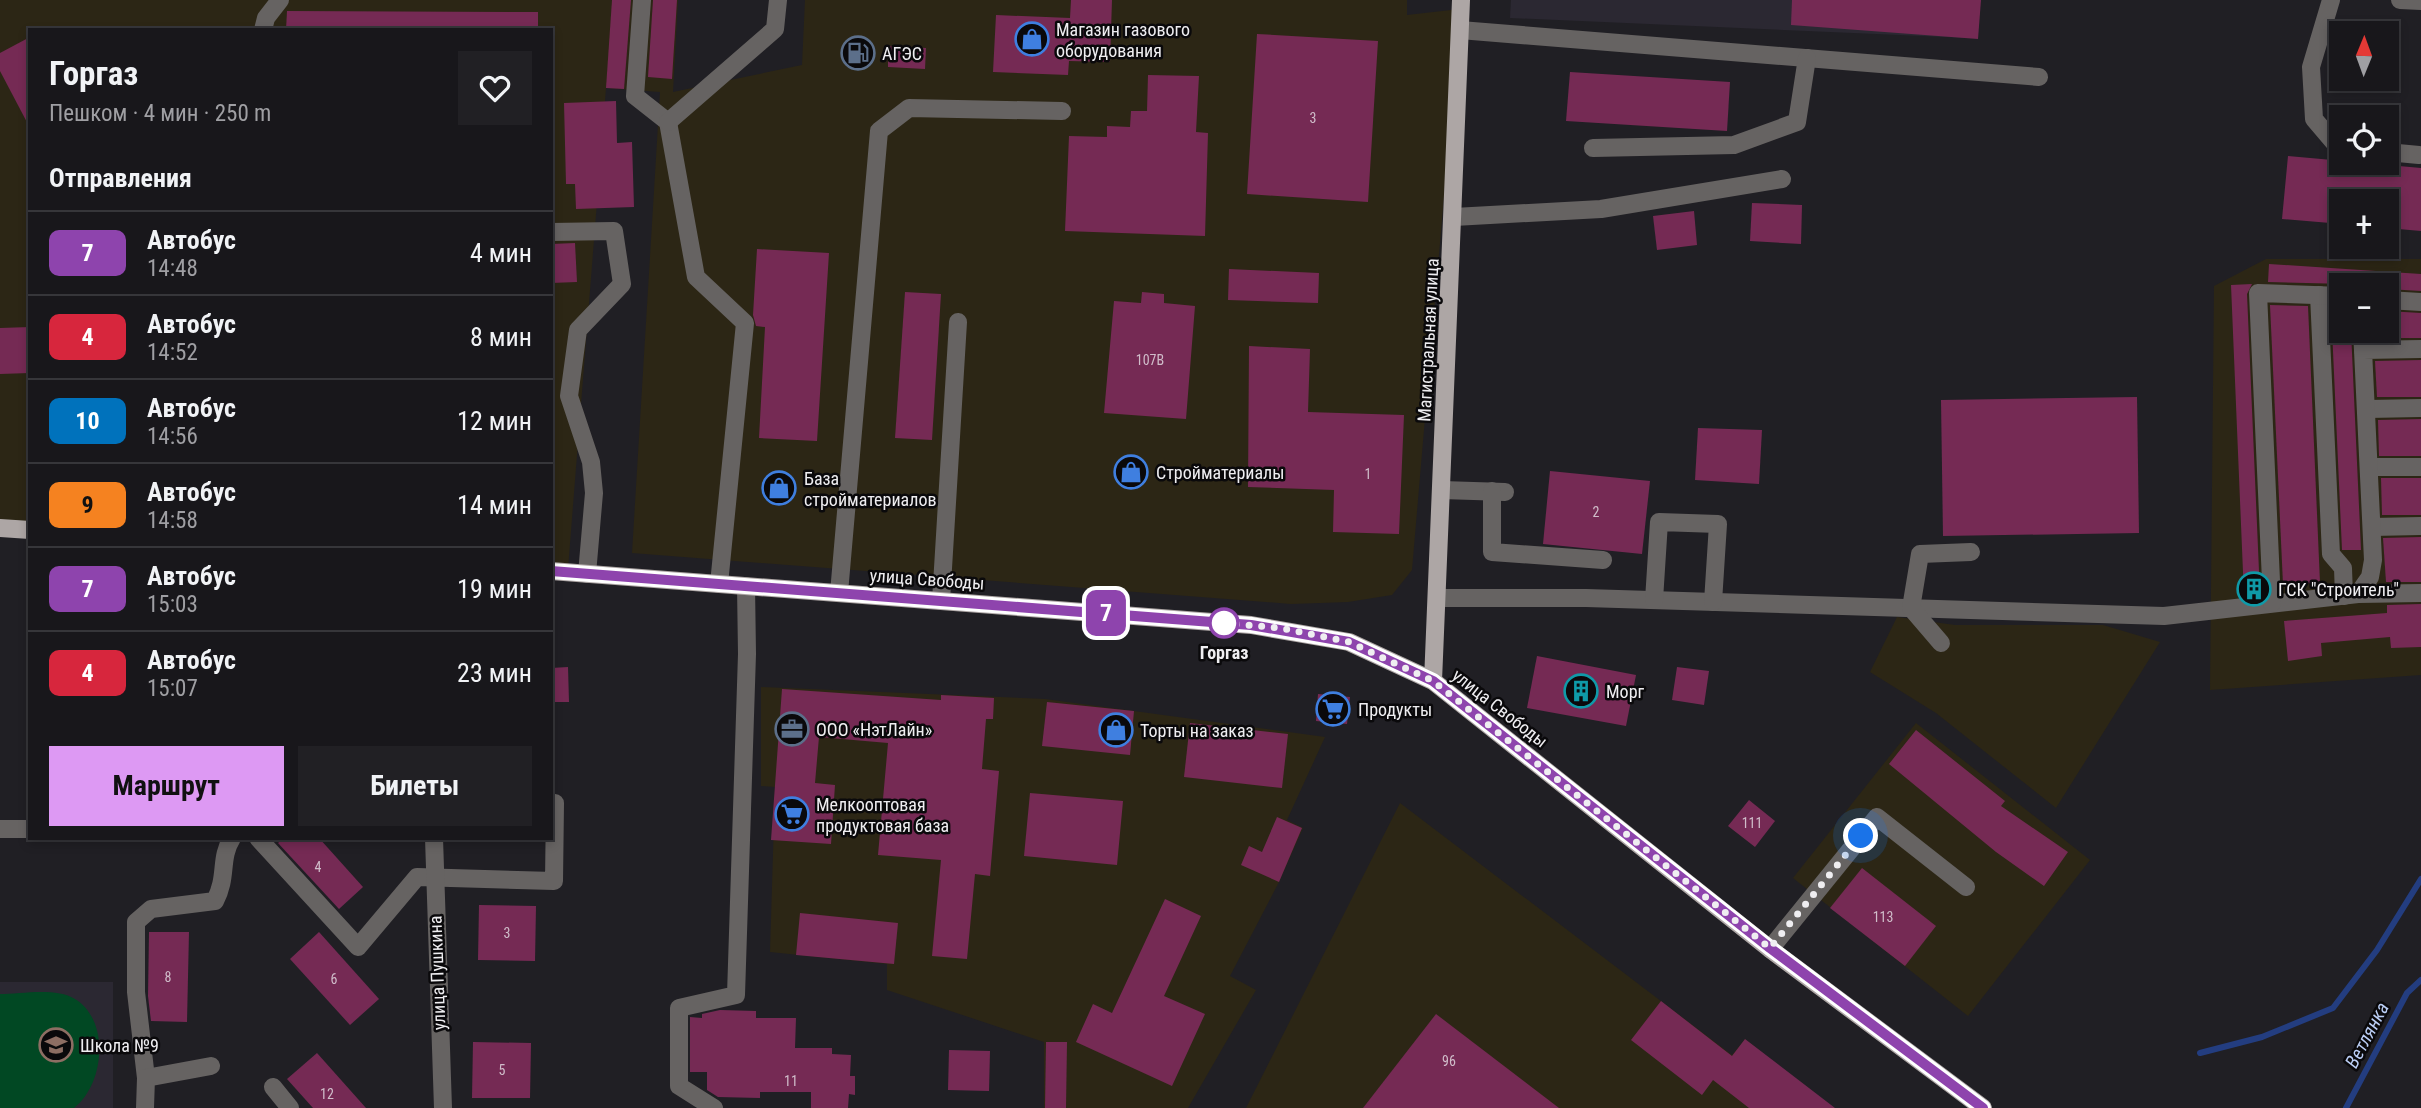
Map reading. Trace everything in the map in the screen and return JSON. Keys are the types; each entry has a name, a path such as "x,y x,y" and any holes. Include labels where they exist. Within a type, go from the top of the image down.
{"main road":[{"name":"Магистральная улица","path":"1433,681 1461,0"},
{"path":"0,528 28,530"},
{"name":"улица Свободы","path":"553,571 1281,628 1349,642 1433,681 1770,948 1983,1108"}],"street":[{"path":"263,28 265,18 280,0"},
{"path":"642,0 635,96 668,122 696,277 744,323 719,584"},
{"path":"668,122 775,29 778,0"},
{"path":"2329,137 2314,119 2311,67 2331,0"},
{"path":"2400,0 2421,1"},
{"path":"1460,30 2039,76"},
{"path":"1593,148 1734,145 1797,122 1807,58"},
{"path":"839,593 879,131 909,108 1062,111"},
{"path":"2399,153 2419,155"},
{"path":"1454,217 1601,209 1782,179"},
{"path":"553,232 614,231 622,284 578,330 569,396 591,462 594,493 587,574"},
{"path":"2272,603 2258,293 2329,295"},
{"path":"2319,295 2331,554 2343,568 2351,595"},
{"path":"2399,301 2421,302"},
{"path":"941,601 958,322"},
{"path":"2351,595 2370,577 2374,560 2363,343"},
{"path":"2363,350 2421,349"},
{"path":"2368,408 2421,408"},
{"path":"2370,467 2421,467"},
{"path":"1442,490 1498,491 1492,552 1603,560"},
{"path":"1654,600 1660,522 1718,524 1713,602"},
{"path":"2372,527 2421,526"},
{"path":"1911,608 1920,554 1971,552"},
{"path":"713,1108 679,1086 679,1008 736,995 747,654 746,586"},
{"path":"1437,598 1654,600 2164,616 2351,595 2421,593"},
{"path":"1911,608 1941,643"},
{"path":"260,840 358,947 416,877 554,881 553,803"},
{"path":"1770,948 1877,817 1966,887"},
{"path":"0,829 28,829"},
{"path":"145,1108 146,1078 136,992 136,922 151,909 215,901 224,883 224,850 231,840"},
{"name":"улица Пушкина","path":"433,840 443,1108"},
{"path":"146,1078 211,1066"},
{"path":"273,1087 290,1108"}],"shaded area":[{"path":"0,0 678,0 673,92 802,65 805,0 1407,0 1407,15 1460,9 1412,570 1392,595 1348,602 1291,604 632,553 660,92 606,88 568,569 553,568 553,28 28,28 28,527 0,524"},
{"path":"1511,0 1970,0 1969,38 1510,18"},
{"path":"2266,259 2421,259 2421,675 2210,690 2214,286"},
{"path":"1897,617 1955,625 2103,625 2160,642 2056,808 1936,713 1870,672"},
{"path":"761,687 1045,699 1325,737 1287,820 1303,828 1279,882 1230,976 1256,990 1188,1108 1044,1108 1044,1042 887,990 887,964 770,952 775,787 761,786"},
{"path":"1916,723 2090,860 1968,1016 1793,878"},
{"path":"1400,803 1732,1055 1745,1039 1832,1108 1246,1108"},
{"name":"Школа №9","path":"0,982 113,982 113,1108 0,1108"}],"green space":[{"name":"Школа №9","path":"58,993 75,999 87,1009 98,1037 97,1069 84,1098 74,1108 0,1108 0,994"}],"building":[{"path":"612,0 631,0 624,89 606,88"},
{"path":"653,0 677,0 672,79 648,77"},
{"name":"Магазин газового оборудования","path":"1071,0 1112,0 1110,62 1069,61 1068,75 993,72 996,15 1070,18"},
{"path":"1792,0 1981,0 1978,39 1791,25"},
{"path":"287,11 538,12 538,28 286,28"},
{"path":"1257,34 1378,41 1368,202 1247,194"},
{"path":"28,38 28,124 0,71 0,53"},
{"path":"888,46 926,48 925,69 888,67"},
{"path":"1570,72 1730,82 1727,131 1566,121"},
{"path":"1148,75 1199,76 1196,132 1208,133 1205,236 1065,231 1069,136 1107,137 1107,126 1130,127 1131,111 1147,111"},
{"path":"616,101 617,143 632,142 634,207 576,209 575,184 566,184 564,103"},
{"path":"2288,156 2329,160 2329,175 2399,175 2399,166 2421,168 2421,231 2399,229 2399,189 2329,189 2329,223 2282,219"},
{"path":"1752,203 1802,205 1801,244 1750,241"},
{"path":"1694,211 1697,245 1657,250 1653,216"},
{"path":"575,243 577,282 553,283 553,244"},
{"path":"757,249 829,253 817,441 759,438 765,327 756,326 753,315"},
{"path":"2269,264 2421,274 2421,291 2399,290 2399,273 2329,273 2329,284 2268,282"},
{"path":"1229,269 1319,273 1318,303 1228,300"},
{"path":"2252,284 2247,294 2260,594 2244,596 2231,285"},
{"path":"905,292 941,294 932,440 895,438"},
{"path":"1142,292 1164,294 1164,303 1195,306 1186,419 1104,413 1114,301 1141,303"},
{"path":"2270,305 2308,306 2320,583 2283,584"},
{"path":"2399,312 2421,313 2421,338 2399,338"},
{"path":"28,327 28,373 0,374 0,328"},
{"path":"2333,343 2352,343 2361,550 2342,550"},
{"path":"1249,346 1310,349 1308,412 1404,415 1399,534 1333,532 1334,490 1248,487"},
{"path":"2421,360 2421,397 2377,397 2375,361"},
{"path":"2137,397 2139,533 1943,536 1941,400"},
{"path":"2421,419 2421,456 2379,456 2378,420"},
{"path":"1698,428 1762,430 1759,484 1695,480"},
{"path":"1550,471 1650,481 1642,554 1543,544"},
{"path":"2381,478 2421,478 2421,515 2382,515"},
{"path":"2421,537 2421,582 2386,582 2383,538"},
{"path":"2421,604 2421,647 2391,648 2390,637 2321,643 2322,656 2288,661 2284,621 2387,613 2387,605"},
{"name":"Морг","path":"1537,656 1636,675 1626,726 1527,708"},
{"path":"568,667 569,702 553,702 553,668"},
{"path":"1677,667 1709,671 1704,705 1672,700"},
{"path":"782,689 941,700 941,695 994,698 993,719 986,719 982,769 999,771 990,876 975,874 967,959 932,956 941,860 878,855 888,743 819,737 815,783 835,785 831,844 771,840"},
{"name":"Продукты","path":"1318,694 1350,697 1347,724 1316,721"},
{"path":"1047,702 1134,711 1130,755 1042,746"},
{"path":"1190,723 1288,734 1282,788 1184,777"},
{"path":"1916,730 2005,801 2001,806 2068,852 2044,886 1996,852 1889,764"},
{"path":"1030,793 1123,801 1117,865 1024,856"},
{"path":"1749,800 1775,821 1755,847 1728,826"},
{"path":"1277,817 1302,828 1279,882 1241,865 1249,846 1262,852"},
{"path":"282,840 321,840 363,887 339,909 278,843"},
{"path":"1862,868 1936,926 1905,966 1830,908"},
{"path":"1165,899 1201,916 1164,996 1205,1014 1172,1086 1076,1042 1093,1004 1112,1013"},
{"path":"479,905 536,906 535,961 478,960"},
{"path":"800,913 898,923 894,964 796,955"},
{"path":"149,932 189,932 187,1022 151,1021 148,996"},
{"path":"319,932 379,999 350,1025 290,959"},
{"path":"1661,1001 1732,1056 1745,1039 1835,1108 1749,1108 1713,1080 1702,1095 1631,1040"},
{"path":"720,1010 756,1011 756,1018 796,1018 795,1048 832,1048 832,1054 851,1055 850,1076 855,1076 855,1095 849,1094 848,1108 811,1108 811,1092 760,1092 760,1098 718,1097 707,1090 707,1072 690,1072 690,1017 702,1018 702,1014"},
{"path":"1436,1014 1559,1108 1363,1108"},
{"path":"473,1042 531,1043 530,1098 472,1098"},
{"path":"1046,1042 1067,1042 1066,1108 1045,1108"},
{"path":"949,1050 990,1051 989,1091 948,1090"},
{"path":"317,1053 366,1108 313,1108 287,1079"}],"waterway":[{"path":"2200,1053 2262,1037 2333,1008 2377,950 2421,879"},
{"name":"Ветлянка","path":"2346,1108 2407,993 2421,980"}],"bus line":[{"name":"7","path":"553,571 1251,625 1281,628 1349,642 1433,681 1770,948 1983,1108"}],"place":[{"name":"Магазин газового оборудования","path":"1032,39"},
{"name":"АГЭС","path":"858,53"},
{"name":"Стройматериалы","path":"1131,472"},
{"name":"База стройматериалов","path":"779,488"},
{"name":"ГСК \"Строитель\"","path":"2254,589"},
{"name":"Горгаз","path":"1224,623"},
{"name":"Морг","path":"1581,691"},
{"name":"Продукты","path":"1333,709"},
{"name":"ООО «НэтЛайн»","path":"792,729"},
{"name":"Торты на заказ","path":"1116,730"},
{"name":"Мелкооптовая продуктовая база","path":"792,814"},
{"name":"Школа №9","path":"56,1045"}],"route":[{"path":"1224,623 1281,628 1349,642 1433,681 1770,948 1861,836"}]}
